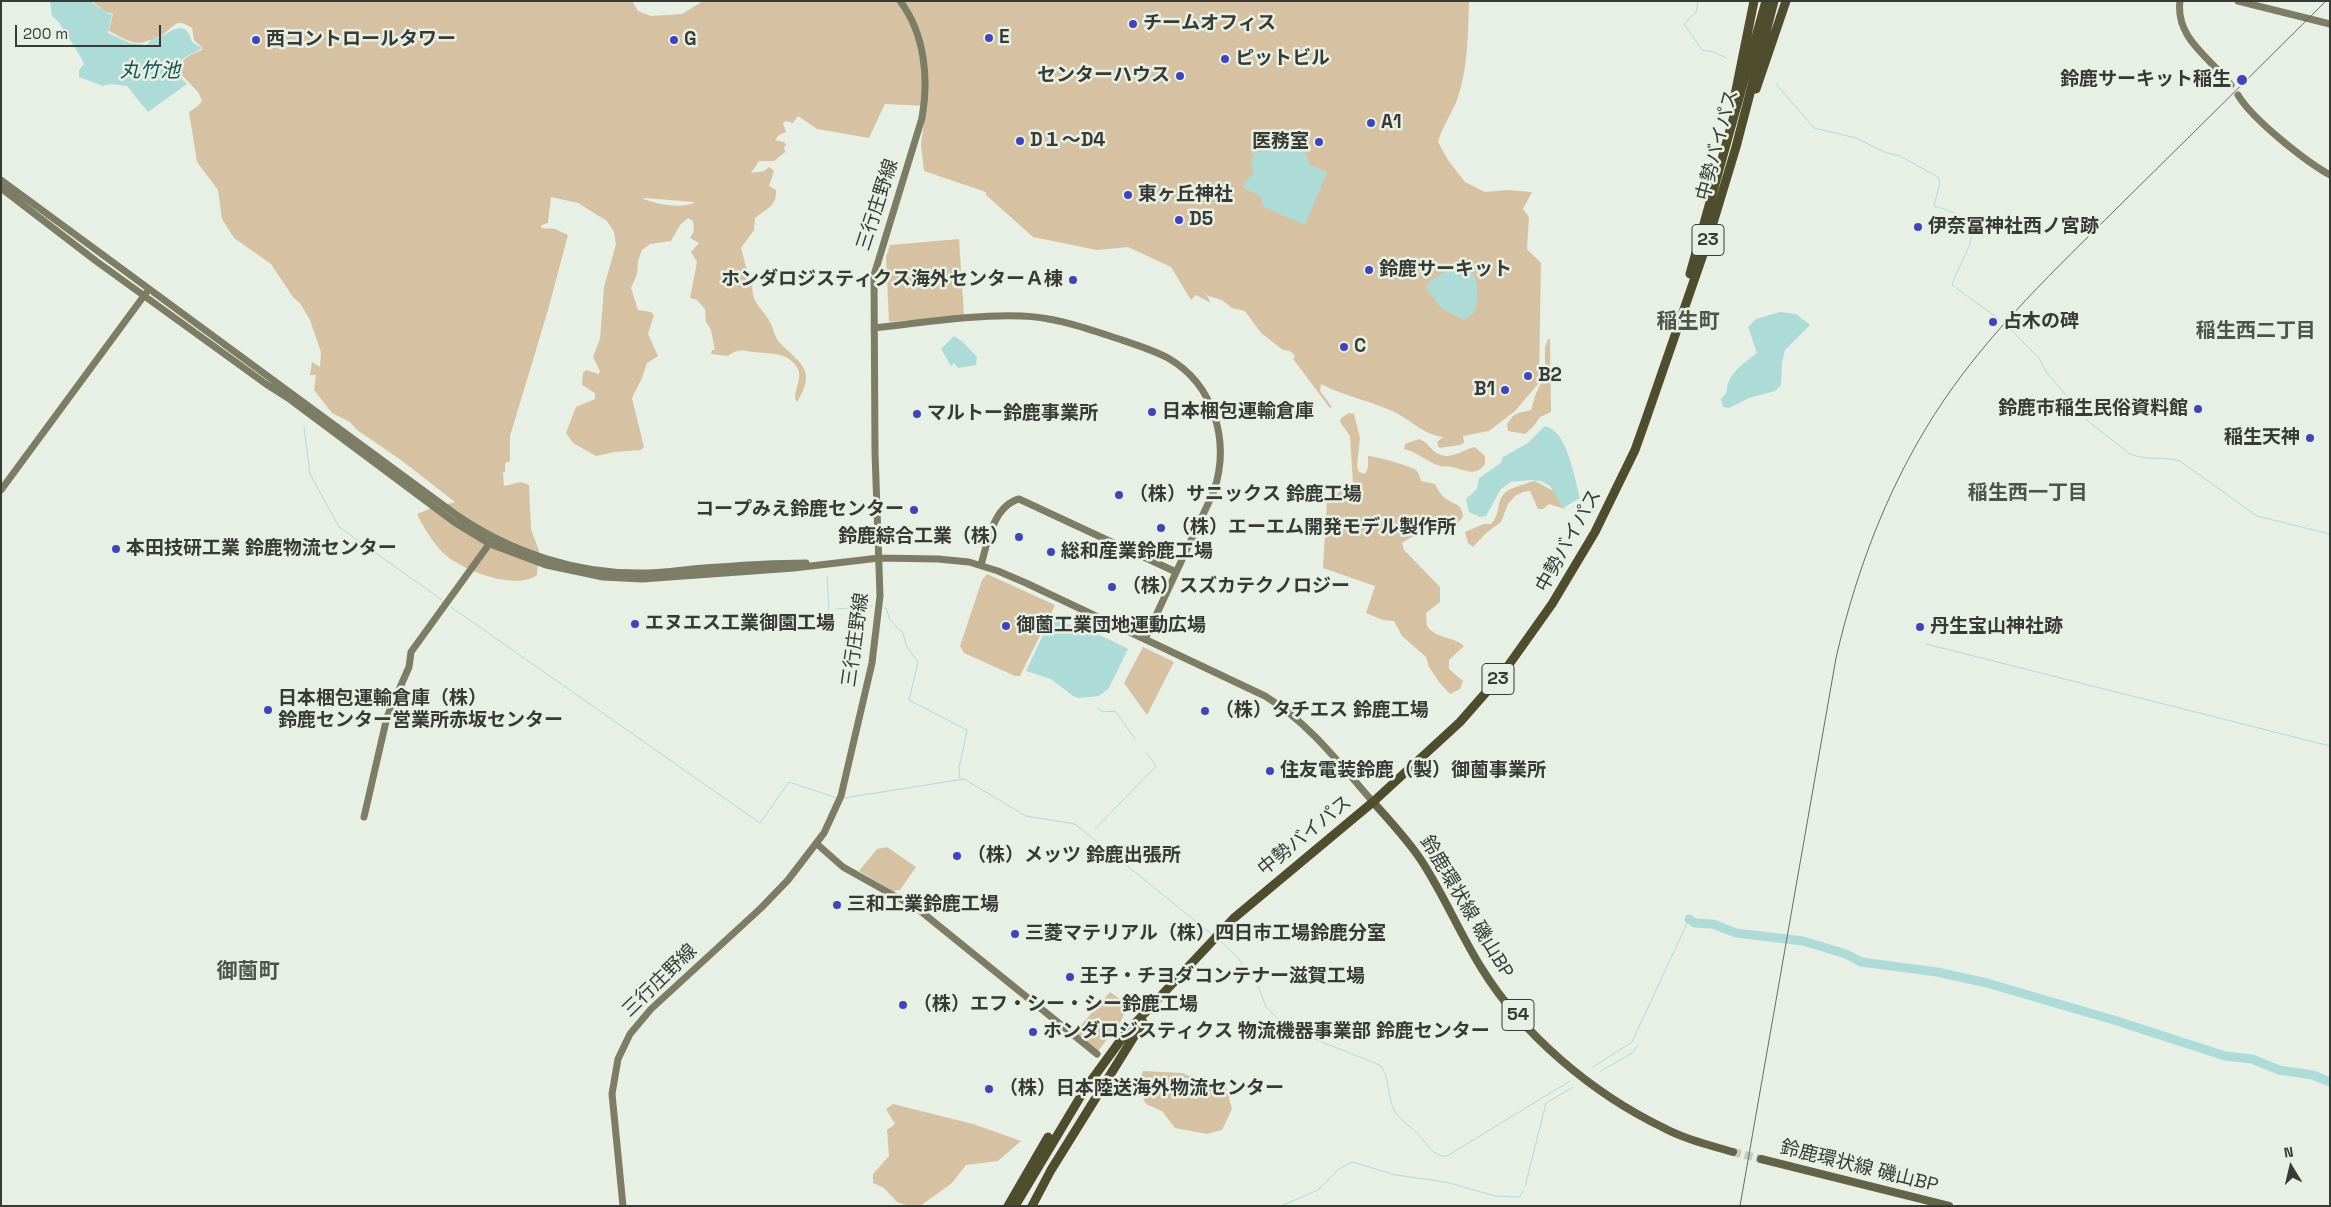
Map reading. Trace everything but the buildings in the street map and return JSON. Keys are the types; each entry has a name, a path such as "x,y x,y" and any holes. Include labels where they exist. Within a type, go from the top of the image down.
{"highway":[{"name":"23","path":"1715,188 1754,1"},
{"name":"中勢バイパス","path":"1669,352 1766,1"},
{"name":"中勢バイパス","path":"1046,1146 1063,1115 1126,1034 1174,979 1206,945 1266,889 1373,802 1441,741 1503,673 1552,604 1595,532 1635,450 1707,243 1741,126 1774,1"},
{"name":"23","path":"1741,126 1786,1"},
{"path":"1032,1206 1051,1170 1136,1032 1174,979"},
{"name":"23","path":"1008,1206 1046,1146"},
{"name":"23","path":"1015,1206 1046,1146"}],"main road":[{"name":"鈴鹿環状線 磯山BP","path":"1373,802 1405,837 1421,860 1483,971 1520,1018 1552,1051 1596,1090 1662,1128 1692,1140 1733,1152"},
{"name":"鈴鹿環状線 磯山BP","path":"1761,1159 1949,1206"}],"street":[{"name":"三行庄野線","path":"623,1206 612,1094 618,1059 630,1034 651,1009 761,908 817,844 830,823 840,799 872,663 880,596 874,328 875,268 922,118 926,91 922,49 913,25 900,1"},
{"path":"2180,1 2179,16 2185,34 2231,85"},
{"path":"2238,1 2279,13 2301,16 2330,24"},
{"path":"2238,95 2246,108 2303,157 2330,175"},
{"path":"1,180 492,541"},
{"path":"1,188 144,295 340,436 454,522 492,541 548,559 586,568 624,573 665,572 785,563 831,563 879,558 938,559 981,565 1019,580 1265,696 1293,714 1320,740 1373,802"},
{"path":"1,490 148,289"},
{"path":"874,328 1005,316 1051,319 1160,354 1177,365 1195,382 1211,407 1218,427 1221,454 1214,491 1145,639"},
{"path":"981,565 996,520 1012,503 1019,499 1176,572"},
{"path":"364,816 371,794 384,726 408,667 412,652 492,541"},
{"path":"817,844 843,867 918,909 1097,1054"}],"shaded area":[{"name":"鈴鹿サーキット","path":"92,1 632,1 638,11 651,16 682,14 703,1 1469,1 1467,51 1461,88 1438,142 1448,160 1465,182 1485,192 1507,190 1532,192 1523,209 1529,217 1527,249 1541,263 1539,383 1515,411 1489,431 1463,436 1464,443 1460,445 1439,448 1437,442 1443,437 1425,431 1389,410 1321,384 1320,391 1332,407 1330,408 1293,359 1295,356 1290,351 1283,350 1261,333 1245,311 1232,308 1222,300 1208,296 1205,292 1211,303 1196,295 1191,300 1171,267 1128,247 1097,250 1033,237 986,195 986,192 924,171 921,145 926,106 885,104 869,138 817,129 798,116 793,123 786,121 783,123 786,132 779,135 775,140 784,142 787,146 784,146 785,152 774,161 759,161 751,173 764,171 769,167 774,171 769,186 776,190 776,195 773,204 755,218 754,230 741,248 748,274 753,281 752,289 755,300 769,320 778,341 804,368 806,382 797,402 795,395 799,378 798,369 794,363 784,356 743,351 734,352 728,356 711,354 712,350 715,350 711,330 706,322 705,309 697,300 690,298 697,262 691,252 699,243 690,238 694,231 693,221 688,218 680,225 671,241 650,244 642,250 638,261 637,274 631,288 638,310 651,312 654,315 648,334 658,356 647,363 632,398 644,447 641,450 596,456 573,443 566,433 576,407 595,399 595,393 582,385 583,373 586,370 599,374 600,371 593,357 600,339 604,287 616,244 614,232 607,221 578,203 551,197 548,223 542,225 541,228 555,229 568,235 548,310 510,436 510,461 505,463 505,472 503,472 504,486 521,482 529,485 531,529 539,551 537,575 518,581 494,578 471,570 447,556 432,539 417,514 455,502 401,460 357,430 350,422 332,413 314,390 316,375 310,375 312,362 320,367 321,352 310,320 300,303 293,297 271,264 234,238 222,219 218,190 197,162 189,112 202,101 198,92 180,73 181,64 184,60 202,50 202,47 194,40 192,28 179,23 158,37 136,43 109,30 113,14 104,11","holes":["643,199 694,202 688,205 675,206"]},
{"path":"959,239 964,315 889,322 886,257 890,245"},
{"path":"1548,339 1550,339 1551,412 1540,417 1525,434 1508,431 1507,424 1513,416 1531,410 1545,374 1545,347"},
{"path":"1349,413 1354,414 1360,438 1357,466 1359,472 1365,474 1368,467 1368,456 1407,466 1416,470 1421,481 1435,484 1444,497 1462,510 1463,517 1455,526 1427,530 1402,543 1404,550 1440,587 1440,602 1426,613 1427,626 1435,633 1455,640 1464,646 1449,660 1449,669 1463,681 1460,689 1450,694 1429,667 1426,657 1402,636 1394,621 1383,620 1366,613 1375,586 1323,568 1327,499 1353,484 1350,436 1340,422 1341,418"},
{"path":"1419,439 1435,452 1446,456 1475,447 1485,456 1485,464 1477,471 1469,472 1440,466 1414,452 1404,449 1405,444"},
{"path":"1535,481 1557,493 1565,509 1549,504 1543,509 1538,509 1530,491 1523,492 1515,496 1508,504 1501,522 1486,533 1473,547 1468,543 1465,532 1484,524 1491,524 1495,519 1504,494 1509,490"},
{"name":"御薗工業団地運動広場","path":"987,574 1055,605 1020,676 1015,676 964,653 960,646 982,580"},
{"path":"1143,647 1174,662 1147,715 1124,683"},
{"path":"887,847 916,867 900,890 893,891 859,871 877,849"},
{"path":"1110,992 1128,1005 1120,1023 1098,1051 1075,1032"},
{"path":"1143,1071 1182,1073 1213,1086 1225,1083 1232,1109 1222,1130 1207,1134 1175,1128 1162,1111 1146,1104 1138,1088"},
{"path":"893,1104 973,1124 1021,1141 998,1161 966,1165 952,1183 920,1206 909,1206 897,1202 884,1188 873,1183 873,1174 889,1156 887,1130 895,1124 886,1109"}],"water":[{"name":"丸竹池","path":"50,1 89,1 112,15 108,33 130,43 147,45 152,39 175,29 185,29 192,42 202,48 185,57 179,63 177,74 187,84 148,112 127,86 110,84 103,86 79,77 79,70 84,64 58,21 52,16"},
{"path":"1290,135 1298,137 1297,140 1300,141 1310,165 1327,172 1305,225 1264,207 1260,196 1242,187 1255,171 1251,167 1253,154 1251,149 1255,153 1268,150 1278,141"},
{"path":"1455,265 1470,269 1476,281 1477,297 1475,312 1464,320 1441,308 1426,288 1429,282"},
{"path":"1780,312 1796,314 1810,325 1785,350 1782,363 1781,385 1775,391 1749,398 1729,408 1723,407 1721,399 1727,392 1729,380 1742,365 1757,353 1748,327 1756,319"},
{"path":"954,336 963,342 977,357 976,365 958,368 954,363 951,366 941,349"},
{"path":"1545,426 1553,430 1565,446 1580,498 1563,508 1550,486 1541,481 1511,482 1501,489 1486,516 1480,517 1469,512 1466,499 1477,489 1479,478 1501,463 1503,457 1528,443"},
{"path":"1052,616 1076,628 1078,624 1128,649 1109,688 1099,696 1079,698 1073,696 1051,679 1026,671"}],"waterway":[{"path":"1698,1 1696,12 1684,24 1702,50 1714,52 1726,58"},
{"path":"1776,84 1814,128 1856,138 1887,153 1900,156 1938,177 1940,183 1934,206 1953,212 1965,219 1971,227 1972,236 1969,247 1952,285 1999,319"},
{"path":"2006,325 2039,358 2047,373 2089,422 2130,454 2180,461 2257,516 2330,534"},
{"path":"304,427 310,474 339,527 442,600"},
{"path":"827,576 829,610"},
{"path":"837,609 872,606"},
{"path":"451,607 760,823 789,782 837,798"},
{"path":"884,608 886,608 890,620 903,633 906,645 918,662 909,700 967,730 959,768 960,779"},
{"path":"1926,644 2330,746"},
{"path":"1098,709 1103,712 1115,711 1135,739"},
{"path":"1095,829 1156,766 1146,752"},
{"path":"844,798 964,779 1026,816 1075,824 1213,935"},
{"path":"1593,1067 1632,1042 1689,919"},
{"path":"1689,919 1695,923 1713,924 1736,933 1803,941 1846,954 1861,962 1937,972 1987,983 2117,1021 2225,1056 2252,1059 2279,1070 2313,1075 2330,1082"},
{"path":"1218,939 1238,958 1259,988 1266,1007 1289,1029 1380,1065 1385,1075 1394,1110 1430,1149 1437,1154 1447,1156 1570,1081"},
{"path":"1601,1071 1632,1053 1638,1045"},
{"path":"1525,1187 1546,1103 1573,1087"},
{"path":"1281,1206 1318,1190 1339,1169 1352,1162 1396,1175 1446,1182 1495,1196 1520,1197 1523,1191"}],"tunnel":[{"path":"1733,1152 1761,1159"}],"railway":[{"path":"1740,1206 1836,658 1844,624 1865,557 1892,492 1908,460 1944,400 1983,348 2004,324 2071,254 2326,1"}],"place":[{"name":"チームオフィス","path":"1133,24"},
{"name":"E","path":"989,38"},
{"name":"西コントロールタワー","path":"256,40"},
{"name":"G","path":"674,40"},
{"name":"ピットビル","path":"1225,59"},
{"name":"センターハウス","path":"1180,76"},
{"name":"鈴鹿サーキット稲生","path":"2242,80"},
{"name":"A1","path":"1371,123"},
{"name":"D１～D4","path":"1020,141"},
{"name":"医務室","path":"1319,142"},
{"name":"東ヶ丘神社","path":"1128,195"},
{"name":"D5","path":"1179,220"},
{"name":"伊奈冨神社西ノ宮跡","path":"1918,227"},
{"name":"鈴鹿サーキット","path":"1369,270"},
{"name":"ホンダロジスティクス海外センターＡ棟","path":"1073,280"},
{"name":"占木の碑","path":"1993,322"},
{"name":"C","path":"1344,347"},
{"name":"B2","path":"1528,376"},
{"name":"B1","path":"1505,390"},
{"name":"鈴鹿市稲生民俗資料館","path":"2198,409"},
{"name":"日本梱包運輸倉庫","path":"1152,412"},
{"name":"マルトー鈴鹿事業所","path":"917,414"},
{"name":"稲生天神","path":"2310,438"},
{"name":"（株）サニックス 鈴鹿工場","path":"1119,495"},
{"name":"コープみえ鈴鹿センター","path":"914,510"},
{"name":"（株）エーエム開発モデル製作所","path":"1161,528"},
{"name":"鈴鹿綜合工業（株）","path":"1019,537"},
{"name":"本田技研工業 鈴鹿物流センター","path":"116,549"},
{"name":"総和産業鈴鹿工場","path":"1051,552"},
{"name":"（株）スズカテクノロジー","path":"1112,587"},
{"name":"エヌエス工業御園工場","path":"635,624"},
{"name":"御薗工業団地運動広場","path":"1006,626"},
{"name":"丹生宝山神社跡","path":"1920,627"},
{"name":"日本梱包運輸倉庫（株） 鈴鹿センター営業所赤坂センター","path":"268,710"},
{"name":"（株）タチエス 鈴鹿工場","path":"1205,711"},
{"name":"住友電装鈴鹿（製）御薗事業所","path":"1270,771"},
{"name":"（株）メッツ 鈴鹿出張所","path":"957,856"},
{"name":"三和工業鈴鹿工場","path":"837,905"},
{"name":"三菱マテリアル（株）四日市工場鈴鹿分室","path":"1015,934"},
{"name":"王子・チヨダコンテナー滋賀工場","path":"1070,977"},
{"name":"（株）エフ・シー・シー鈴鹿工場","path":"903,1005"},
{"name":"ホンダロジスティクス 物流機器事業部 鈴鹿センター","path":"1033,1032"},
{"name":"（株）日本陸送海外物流センター","path":"989,1089"}],"district":[{"name":"稲生町","path":"1688,322"},
{"name":"稲生西二丁目","path":"2256,332"},
{"name":"稲生西一丁目","path":"2028,494"},
{"name":"御薗町","path":"248,972"}]}
